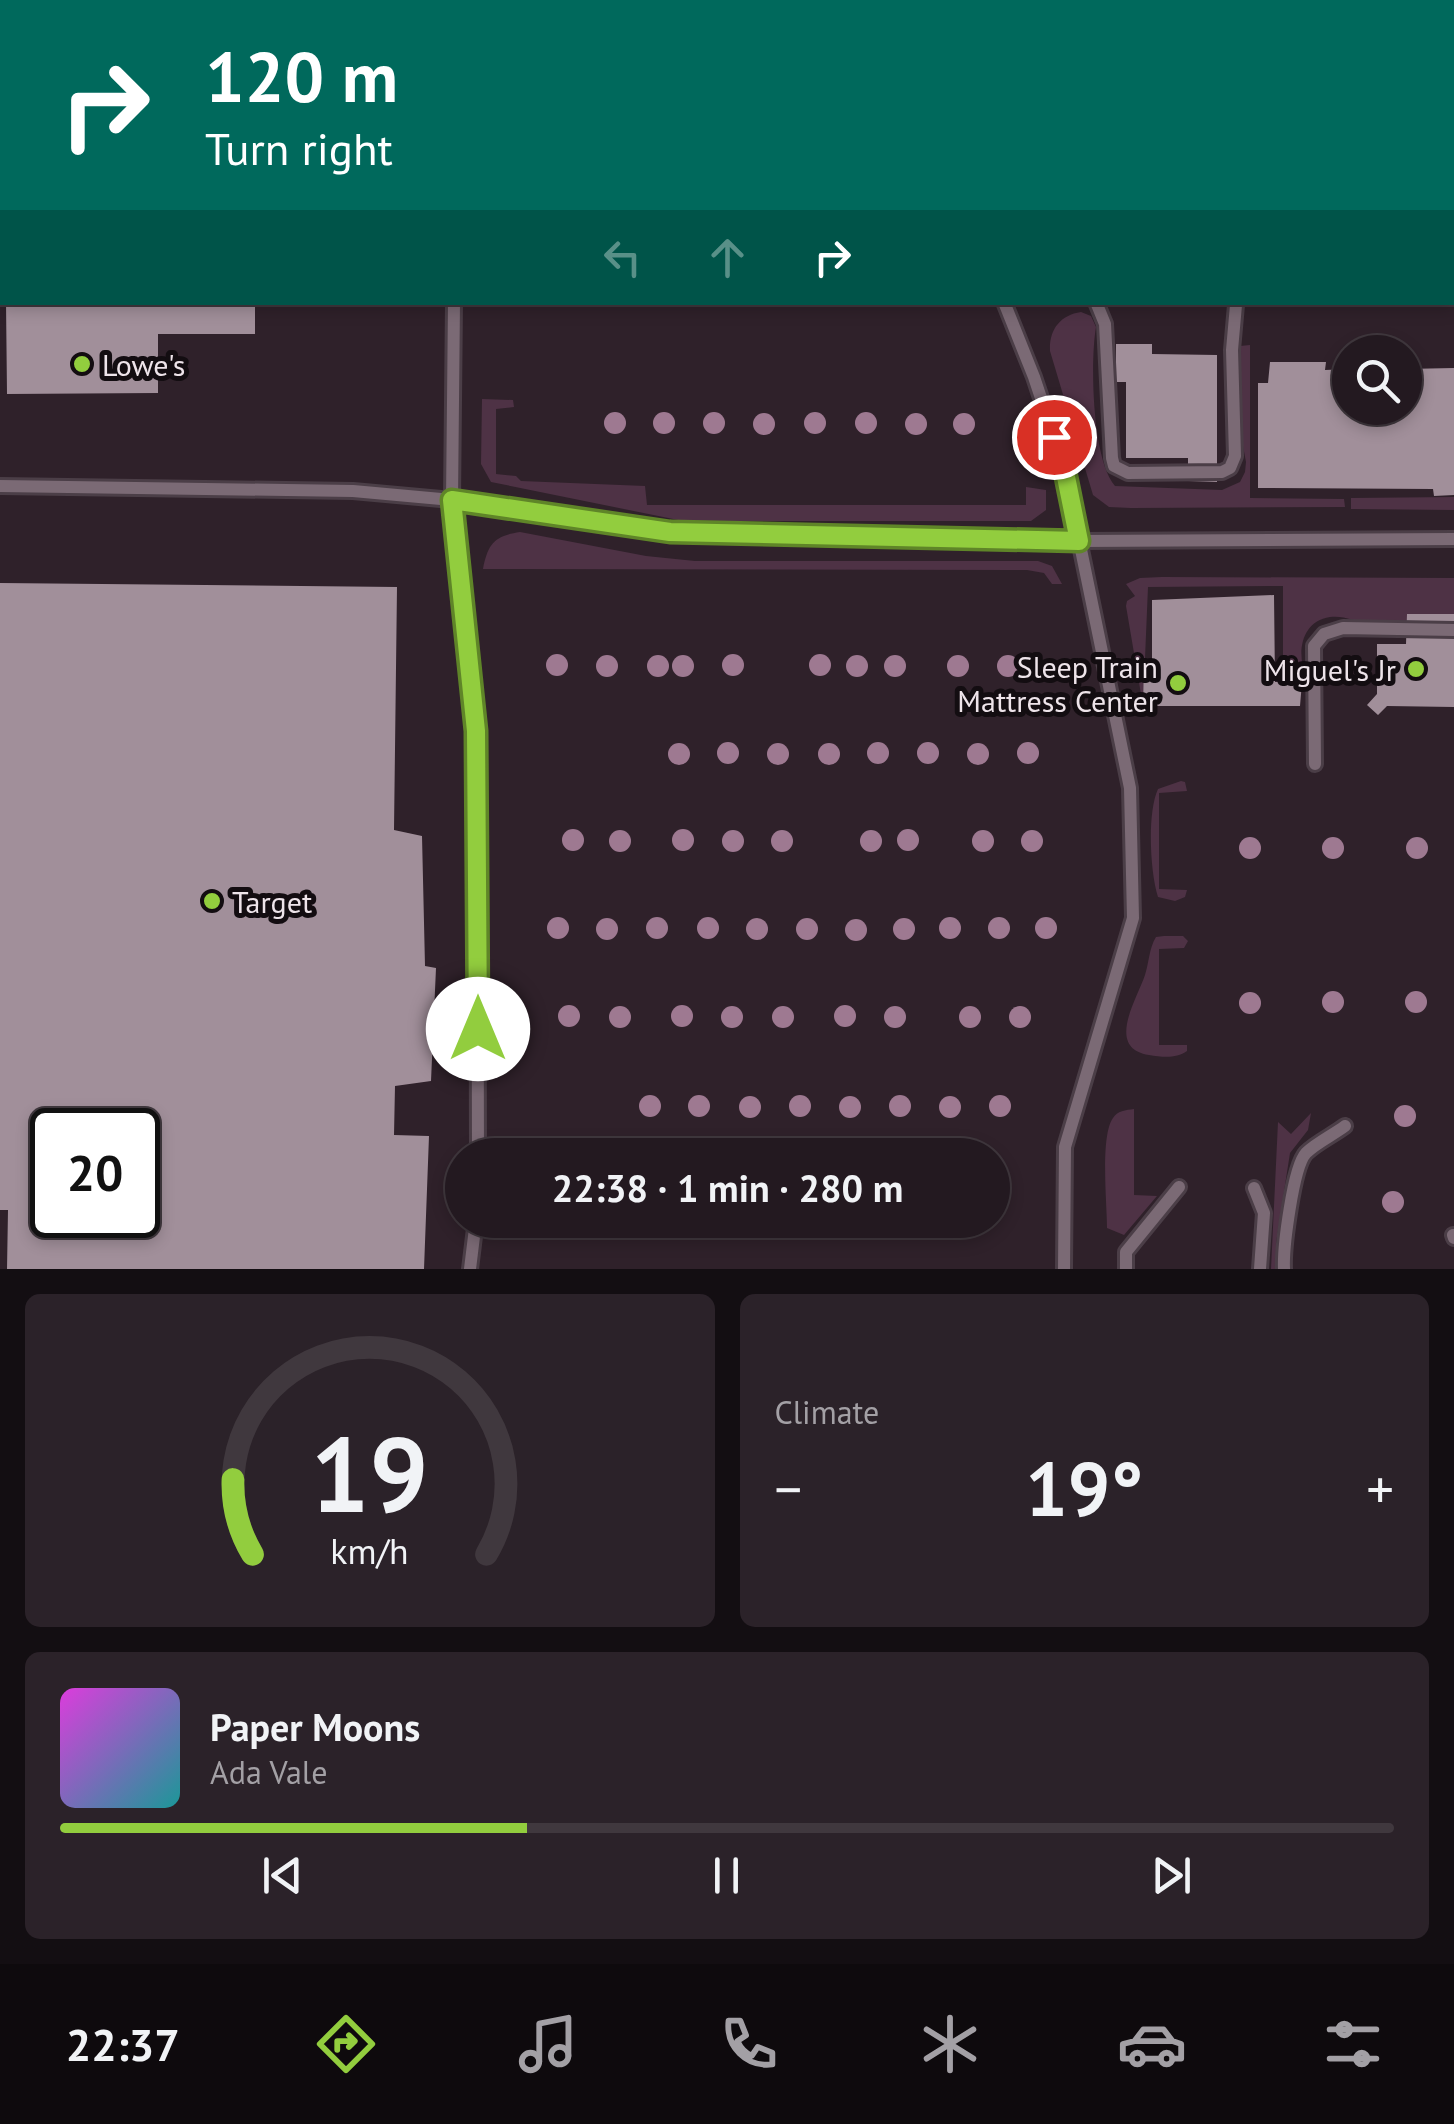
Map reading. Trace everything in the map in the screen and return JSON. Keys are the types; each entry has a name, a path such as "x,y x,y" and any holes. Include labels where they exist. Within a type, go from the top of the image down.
{"lane":[{"path":"454,305 452,500 476,731 478,1138"},
{"path":"1005,305 1064,467 1130,788 1133,918 1066,1148 1064,1269"},
{"path":"1097,305 1105,324 1112,458 1114,466 1128,474 1222,472 1230,468 1235,456 1232,350 1236,305"},
{"path":"0,486 353,491 452,500 670,532 1079,541 1454,540"},
{"path":"1315,764 1314,646 1324,634 1344,628 1454,630"},
{"path":"1284,1269 1283,1248 1296,1169 1306,1153 1345,1126"},
{"path":"1126,1269 1126,1252 1179,1187"},
{"path":"1254,1188 1264,1213 1260,1269"},
{"path":"470,1269 474,1238"}],"shaded area":[{"path":"1081,312 1091,316 1096,327 1093,386 1097,433 1107,473 1115,486 1222,490 1240,482 1246,462 1240,430 1240,346 1250,345 1250,498 1344,499 1345,507 1109,507 1093,495 1050,351 1057,325 1067,316"},
{"path":"482,399 513,400 514,407 496,409 496,474 516,476 521,481 645,486 647,505 1026,505 1026,487 1046,490 1046,510 1031,521 683,521 491,482 481,464"},
{"path":"1454,497 1454,510 1351,509 1351,498"},
{"path":"520,532 646,556 695,561 1038,561 1052,566 1062,584 1052,584 1044,573 1027,570 483,569 494,543"},
{"path":"1140,578 1454,578 1454,619 1320,620 1312,625 1303,641 1302,660 1307,678 1283,678 1283,586 1148,587 1143,706 1126,606 1135,596 1126,584"},
{"path":"1181,781 1187,791 1159,793 1159,889 1187,890 1185,897 1175,901 1158,897 1151,827 1158,789"},
{"path":"1183,936 1188,941 1184,948 1159,949 1159,1045 1187,1045 1187,1051 1169,1057 1136,1051 1126,1033 1152,946 1156,937"},
{"path":"1134,1109 1134,1195 1157,1196 1124,1235 1107,1228 1105,1154 1113,1118 1119,1112"},
{"path":"1311,1113 1308,1130 1290,1153 1276,1243 1276,1269 1271,1269 1278,1122 1291,1134"}],"building":[{"name":"Lowe's","path":"6,305 255,305 255,334 158,334 158,393 7,394"},
{"path":"1116,344 1152,344 1152,354 1217,355 1217,482 1188,481 1188,458 1126,458 1126,382 1116,382"},
{"path":"1270,362 1326,362 1325,370 1332,370 1332,425 1422,425 1422,369 1454,368 1454,495 1434,496 1433,489 1258,488 1258,383 1268,383"},
{"name":"Target","path":"0,583 397,587 394,830 422,836 425,966 436,968 431,1081 395,1086 394,1135 429,1136 424,1269 7,1269 8,1210 0,1210"},
{"path":"1274,595 1275,682 1302,682 1300,706 1143,706 1144,662 1152,661 1152,600"},
{"name":"Miguel's Jr","path":"1407,614 1454,614 1454,707 1387,706 1378,715 1367,705 1377,694 1377,644 1406,644"}],"place":[{"name":"Lowe's","path":"82,364"},
{"name":"Miguel's Jr","path":"1416,669"},
{"name":"Sleep Train Mattress Center","path":"1178,683"},
{"name":"Target","path":"212,901"}],"route":[{"path":"478,1029 476,731 452,500 670,532 1079,541 1054,437"}]}
